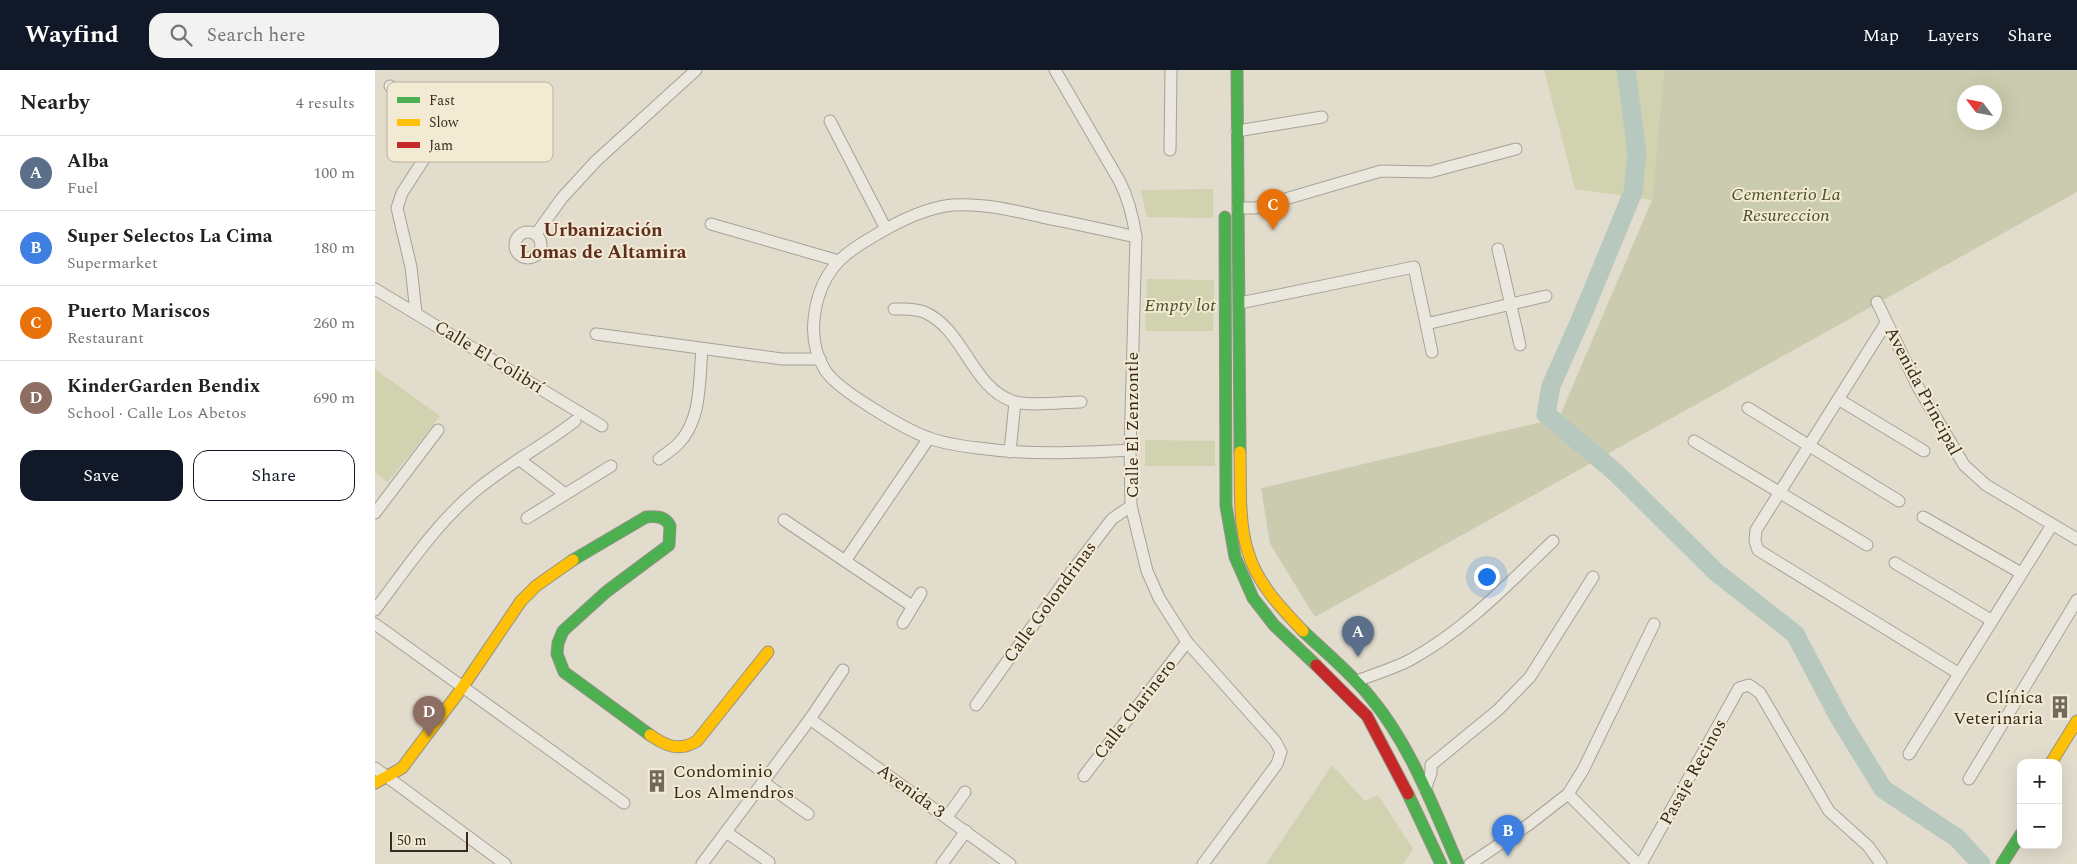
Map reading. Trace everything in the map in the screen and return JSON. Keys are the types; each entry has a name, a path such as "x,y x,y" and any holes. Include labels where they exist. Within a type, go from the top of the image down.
{"main road":[{"path":"1237,70 1241,478 1243,522 1250,559 1271,594 1289,617 1357,681 1373,701 1404,748 1458,864"},
{"path":"1225,209 1227,506 1230,536 1235,558 1253,598 1274,625 1339,686 1367,716 1397,770 1441,864"},
{"path":"375,783 402,768 462,688 521,601 536,586 562,566 646,516 655,515 667,521 673,535 669,544 606,592 563,631 558,643 557,654 564,672 584,689 662,743 680,748 689,746 697,741 768,652"},
{"path":"2053,759 2077,721"},
{"path":"2002,864 2017,840"}],"street":[{"path":"536,234 562,198 596,161 696,70"},
{"name":"Calle El Zenzontle","path":"1055,70 1129,199 1136,236 1130,450 1131,506 1147,571 1159,598 1187,642 1275,741 1281,752 1277,764 1203,864"},
{"path":"1169,150 1171,70"},
{"path":"1237,131 1322,117"},
{"path":"829,121 886,228"},
{"path":"1238,208 1255,208 1381,171 1430,172 1516,149"},
{"path":"416,313 411,267 397,208 402,193 422,162"},
{"path":"1130,450 1052,454 1010,452 950,444 929,438 911,430 845,390 825,370 820,359 814,328 815,311 823,286 839,261 851,250 886,228 933,209 972,204 998,207 1136,236"},
{"path":"711,224 839,261"},
{"path":"1498,249 1521,346"},
{"path":"1240,303 1414,268 1432,352"},
{"name":"Calle El Colibrí","path":"375,288 602,426"},
{"path":"1426,324 1546,296"},
{"name":"Avenida Principal","path":"1877,302 1918,387 1964,465 1986,485 2077,539"},
{"path":"894,309 914,309 933,317 952,336 989,386 998,394 1015,402 1081,402"},
{"path":"1886,323 1756,530 1755,541 1759,550 1958,673"},
{"path":"596,334 782,358 820,359"},
{"path":"659,459 678,444 693,421 697,408 702,348"},
{"path":"1838,399 1924,451"},
{"path":"1010,452 1015,402"},
{"path":"1748,408 1899,501"},
{"path":"375,610 449,516 476,490 575,421"},
{"path":"375,513 438,430"},
{"path":"845,561 929,438"},
{"path":"1694,441 1867,545"},
{"path":"520,460 565,494"},
{"path":"527,518 611,466"},
{"name":"Calle Golondrinas","path":"976,705 1071,571 1106,526 1112,519 1131,506"},
{"path":"1923,517 2021,574"},
{"path":"784,520 912,606"},
{"path":"1909,754 2052,525"},
{"path":"1357,681 1409,660 1441,640 1471,618 1553,541"},
{"path":"1895,563 1991,620"},
{"path":"1404,748 1413,751 1424,765 1431,765 1499,710 1530,677 1593,577"},
{"path":"903,623 921,593"},
{"path":"1969,780 2077,600"},
{"path":"375,624 623,803"},
{"path":"1470,864 1528,826 1568,794 1583,770 1653,624"},
{"name":"Calle Clarinero","path":"1084,776 1187,642"},
{"path":"702,864 810,719 843,670"},
{"name":"Pasaje Recinos","path":"1644,863 1739,688 1749,685 1760,693 1829,811 1869,846 1881,864"},
{"name":"Avenida 3","path":"810,719 947,816 1010,864"},
{"path":"1425,790 1431,773 1431,765"},
{"path":"375,768 505,864"},
{"path":"763,782 808,814"},
{"path":"947,816 965,792"},
{"path":"1568,794 1644,863"},
{"path":"942,864 966,830"},
{"path":"726,832 769,862"}],"green space":[{"path":"1544,70 1664,70 1652,200 1575,189"},
{"name":"Cementerio La Resureccion","path":"1664,70 2077,70 2077,192 1315,617 1270,544 1261,488 1559,418 1652,200"},
{"path":"1213,189 1213,218 1147,217 1141,190"},
{"name":"Empty lot","path":"1147,279 1214,280 1213,331 1145,331"},
{"path":"375,369 440,416 388,482 375,473"},
{"path":"1145,440 1215,441 1215,466 1145,466"},
{"path":"1332,765 1365,801 1378,795 1413,849 1403,864 1266,864"}],"waterway":[{"path":"1626,70 1637,153 1633,192 1551,386 1546,414 1615,472 1716,572 1795,634 1840,719 1883,789 1957,838 1981,864"}],"traffic: fast":[{"path":"1237,70 1240,452"},
{"path":"1225,217 1226,506 1235,557 1253,598 1274,625 1316,665"},
{"path":"573,560 646,517 660,517 666,520 670,526 669,545 606,592 563,631 558,643 557,654 564,672 650,735"},
{"path":"1303,631 1355,680 1371,698 1398,736 1430,799 1458,864"},
{"path":"1408,794 1441,864"},
{"path":"2002,864 2017,840"}],"traffic: slow":[{"path":"1240,452 1241,515 1248,552 1264,585 1278,604 1303,631"},
{"path":"375,783 402,768 462,688 521,601 536,586 573,560"},
{"path":"650,735 667,745 678,747 697,741 768,652"},
{"path":"2053,759 2077,721"}],"traffic: jam":[{"path":"1316,665 1367,716 1408,794"}],"place":[{"name":"Puerto Mariscos","path":"1273,230"},
{"name":"Alba","path":"1358,657"},
{"name":"Clínica Veterinaria","path":"2060,707"},
{"name":"KinderGarden Bendix","path":"429,737"},
{"name":"Condominio Los Almendros","path":"657,781"},
{"name":"Super Selectos La Cima","path":"1508,856"}],"district":[{"name":"Urbanización Lomas de Altamira","path":"603,241"}]}
